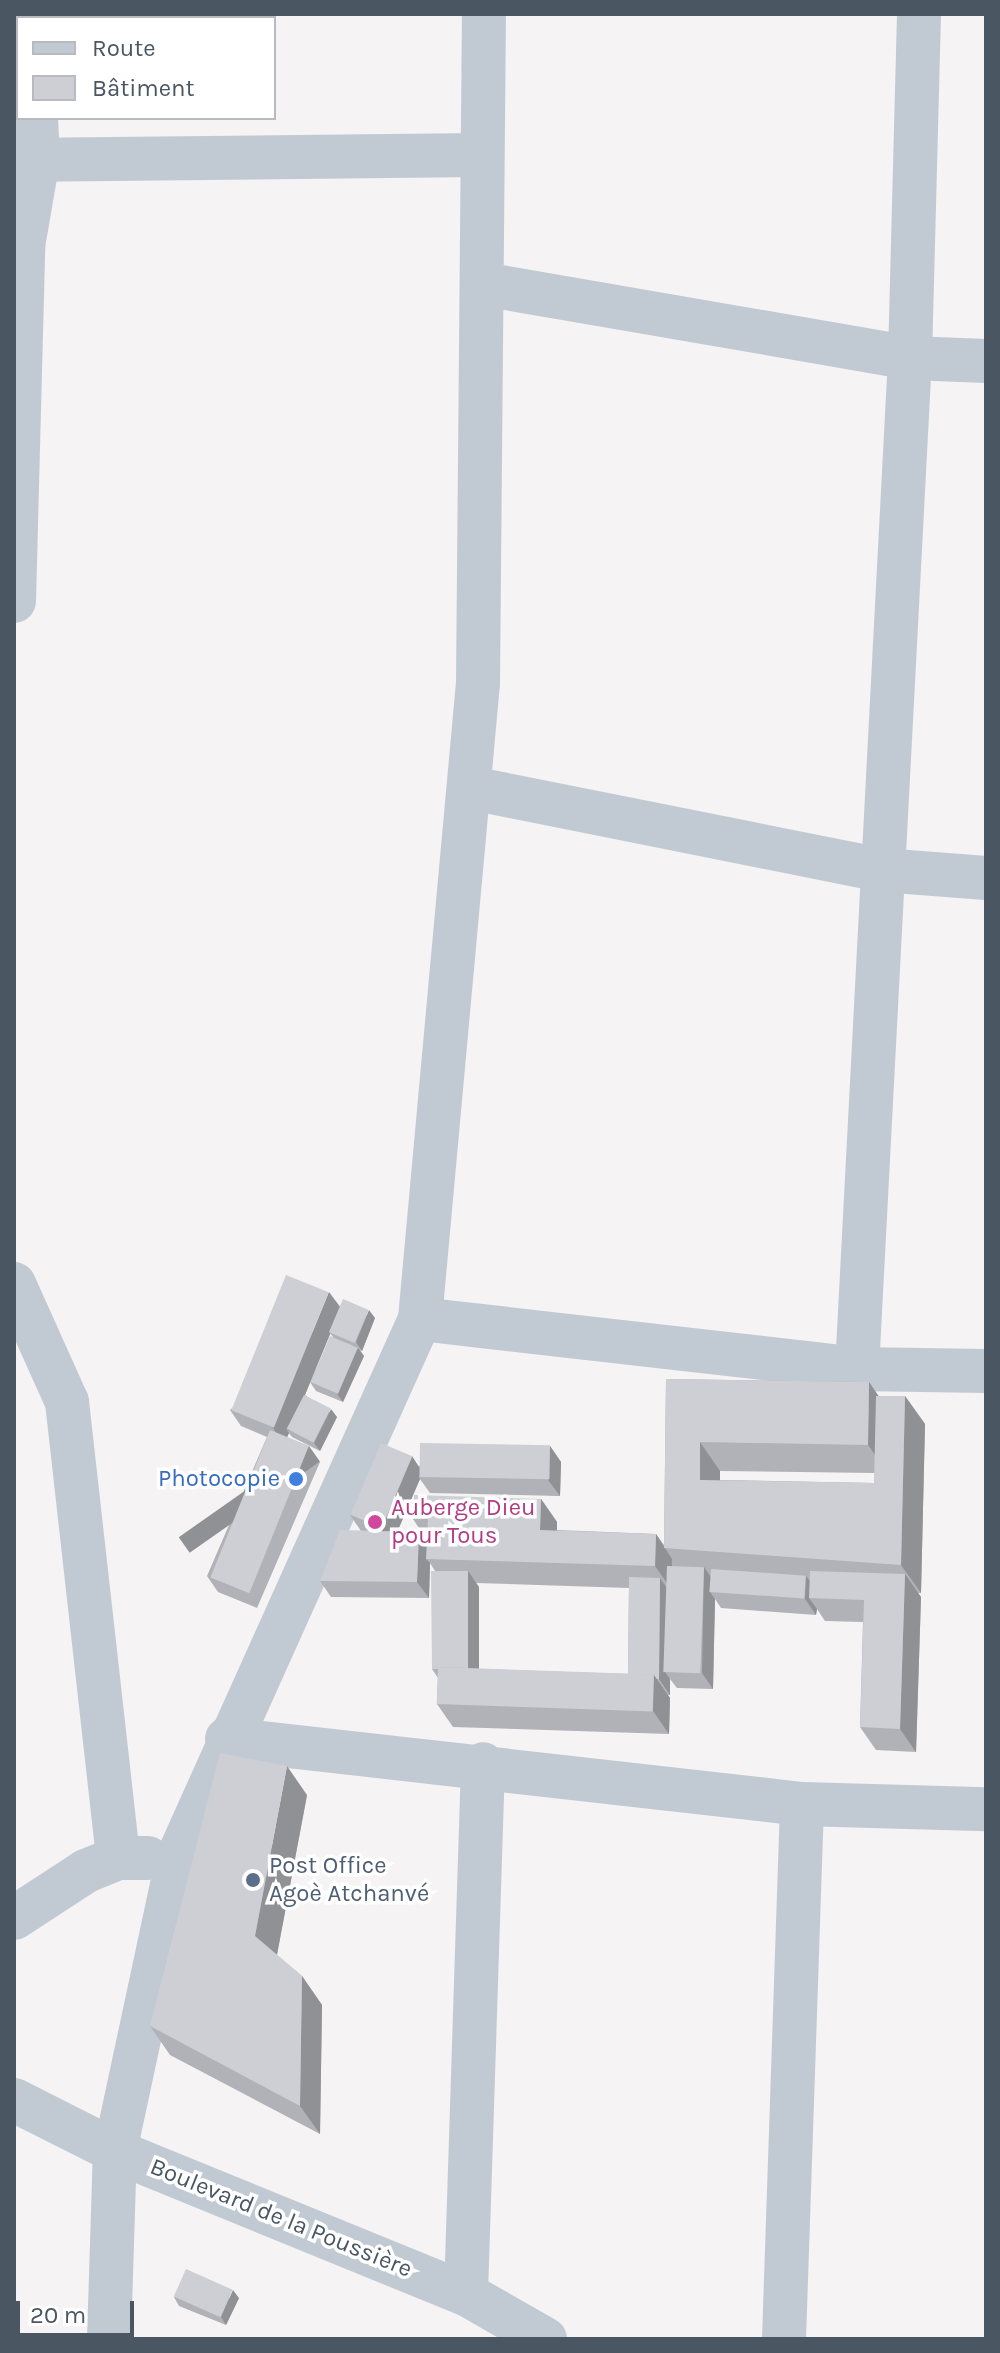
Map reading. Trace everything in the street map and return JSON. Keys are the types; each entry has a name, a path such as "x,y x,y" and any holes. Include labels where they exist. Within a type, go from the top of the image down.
{"street":[{"path":"109,2339 115,2151 178,1857 227,1739 420,1319 471,788 483,284 480,155 484,14"},
{"path":"857,1369 910,358 919,14"},
{"path":"14,601 23,246 29,146 480,155"},
{"path":"483,284 910,358 986,361"},
{"path":"471,788 882,870 986,878"},
{"path":"14,1284 67,1402 118,1858"},
{"path":"420,1319 857,1369 986,1371"},
{"path":"227,1739 483,1764 802,1804 986,1809"},
{"path":"466,2294 483,1764"},
{"path":"784,2339 802,1804"},
{"path":"14,1918 118,1858 178,1857"},
{"name":"Boulevard de la Poussière","path":"14,2100 115,2151 466,2294 545,2339"}],"building":[{"path":"286,1275 329,1292 274,1428 231,1410"},
{"path":"343,1299 369,1310 355,1343 329,1332"},
{"path":"330,1336 358,1348 338,1394 310,1382"},
{"path":"666,1379 869,1382 868,1445 700,1442 700,1480 874,1483 876,1396 905,1396 901,1565 664,1548"},
{"path":"304,1395 331,1409 313,1442 287,1429"},
{"path":"270,1430 309,1446 249,1593 210,1577"},
{"path":"381,1443 412,1456 382,1528 351,1515"},
{"path":"420,1443 550,1445 549,1479 419,1477"},
{"path":"414,1495 541,1499 540,1530 656,1534 655,1566 426,1559 428,1519 413,1519"},
{"path":"340,1530 419,1532 417,1582 320,1581"},
{"path":"667,1566 704,1567 700,1673 663,1672"},
{"path":"711,1569 806,1576 804,1599 709,1592"},
{"path":"431,1571 468,1571 468,1668 432,1669"},
{"path":"810,1571 905,1574 900,1729 860,1727 864,1600 809,1598"},
{"path":"629,1577 660,1578 659,1679 654,1675 628,1674"},
{"path":"438,1667 654,1675 653,1712 437,1704"},
{"name":"Post Office Agoè Atchanvé","path":"220,1753 287,1766 255,1936 302,1976 300,2106 150,2026"},
{"path":"186,2269 233,2290 220,2317 174,2296"}],"place":[{"name":"Photocopie","path":"296,1479"},
{"name":"Auberge Dieu pour Tous","path":"375,1522"},
{"name":"Post Office Agoè Atchanvé","path":"253,1880"}]}
